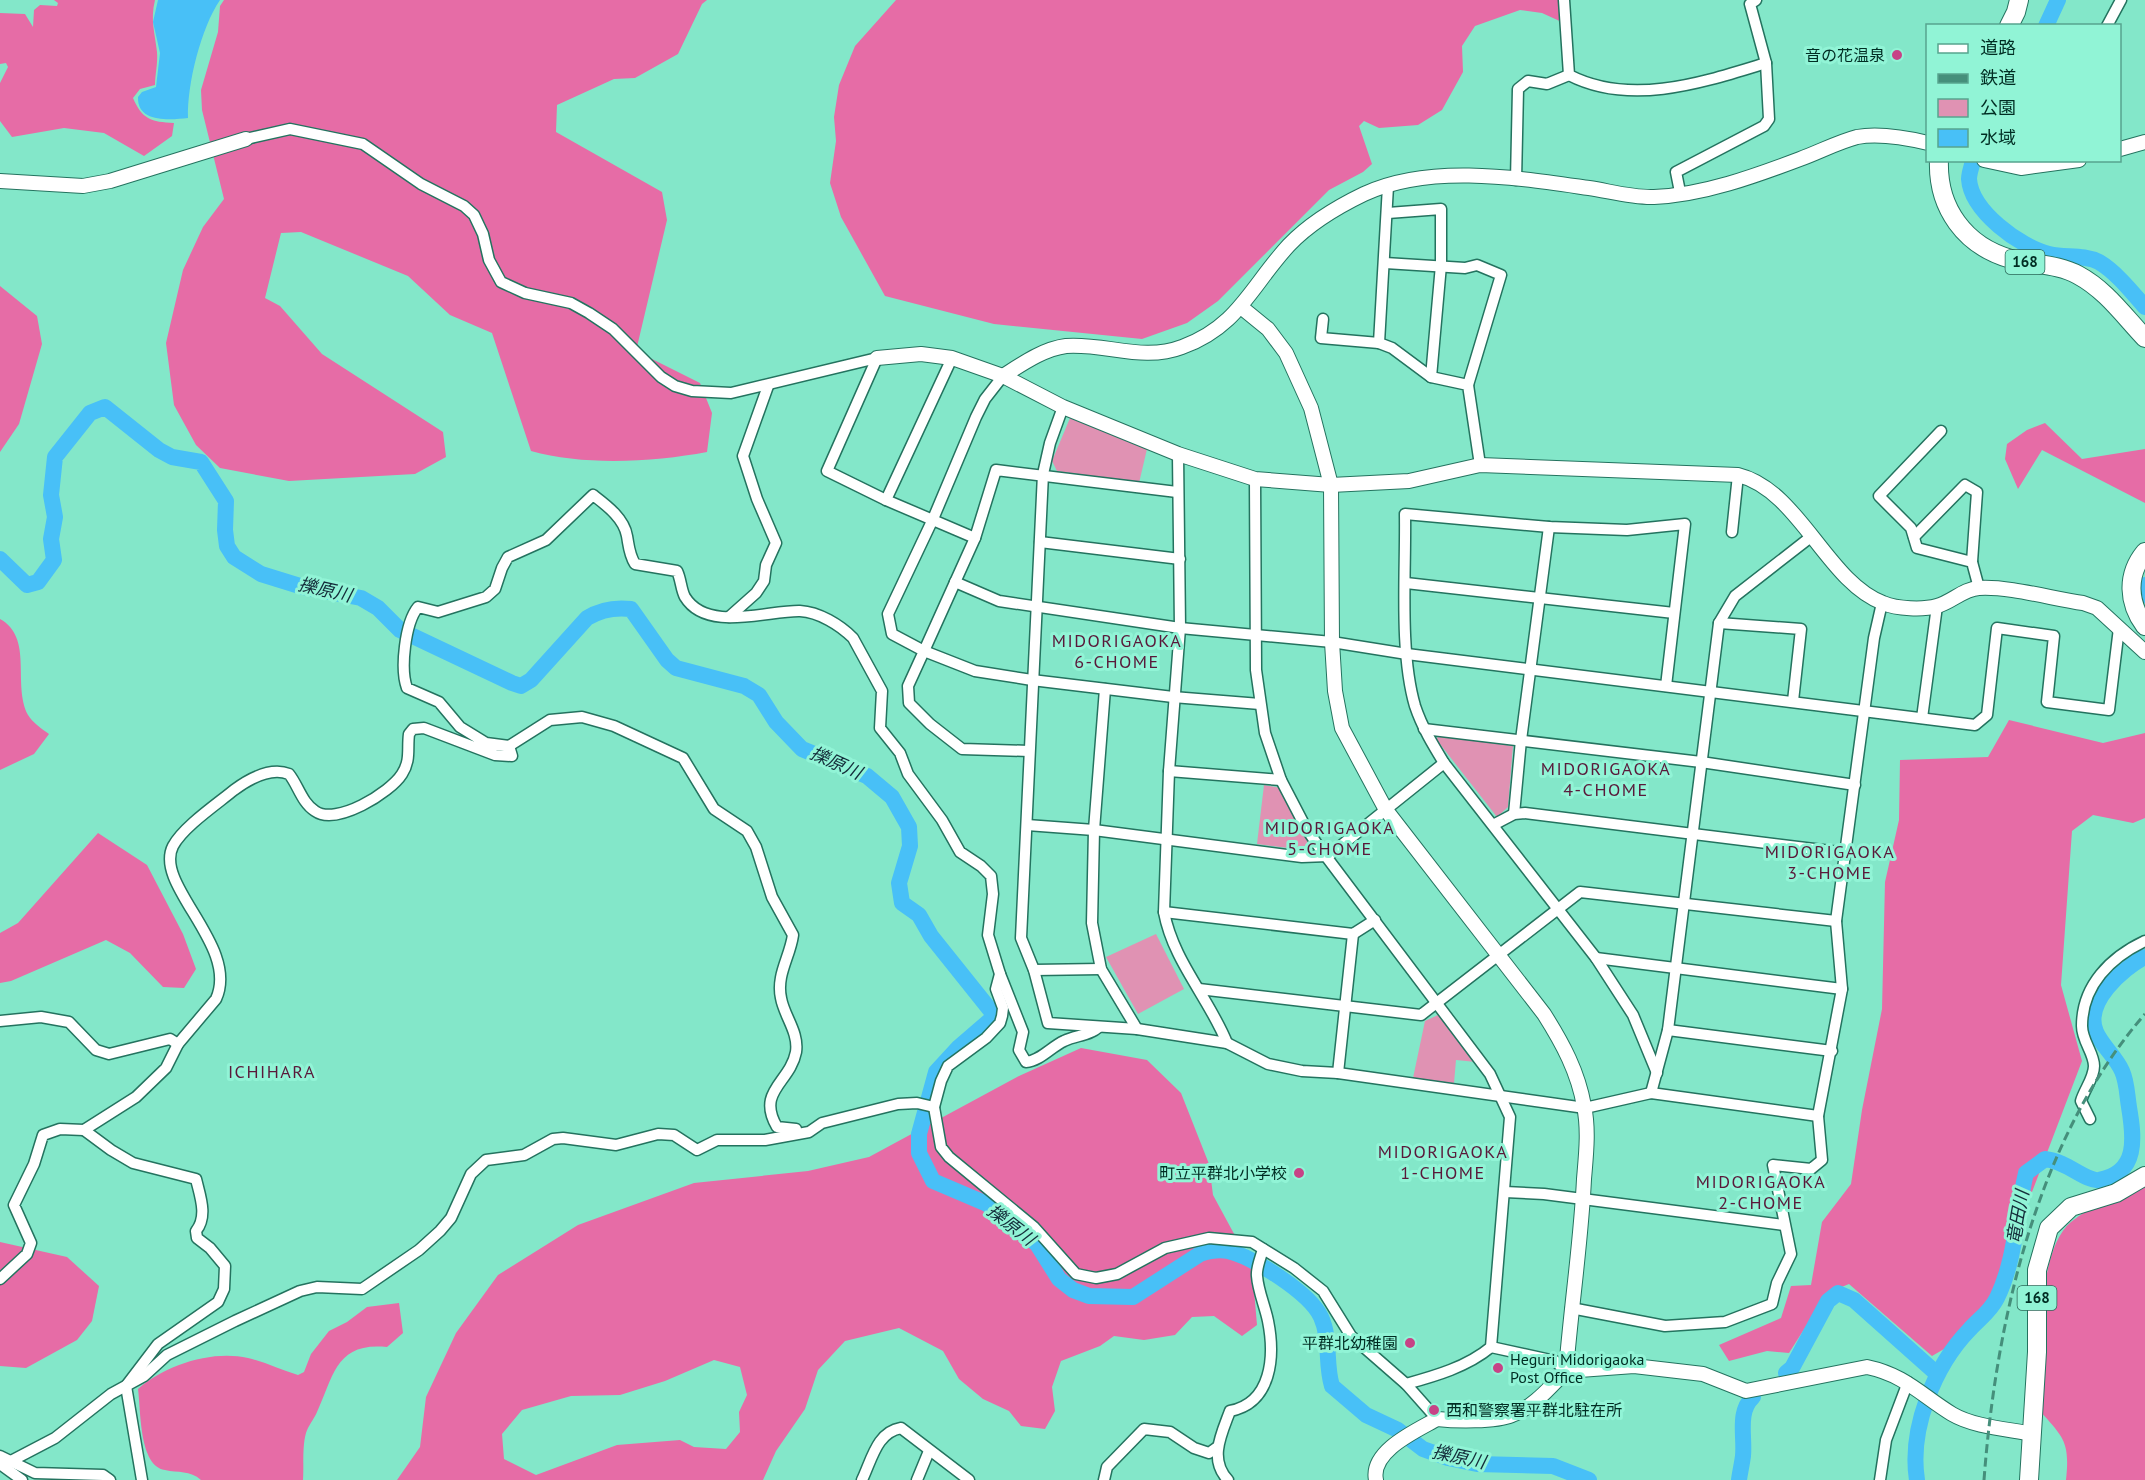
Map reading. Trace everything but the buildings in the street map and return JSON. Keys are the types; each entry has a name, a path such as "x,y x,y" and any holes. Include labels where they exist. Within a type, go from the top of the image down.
{"highway":[{"path":"2009,24 2019,0"},
{"name":"168","path":"1940,162 1941,190 1946,206 1954,221 1968,236 2004,256 2060,268 2078,275 2108,297 2145,338"},
{"path":"2145,552 2136,566 2131,588 2136,611 2145,626"},
{"name":"168","path":"2029,1480 2037,1352 2037,1270 2049,1228 2071,1206 2116,1193 2145,1176"}],"street":[{"path":"1564,0 1568,21 1569,75"},
{"path":"2108,24 2121,0"},
{"path":"1680,192 1676,172 1764,126 1769,119 1766,63 1752,1"},
{"path":"1516,180 1518,89 1528,81 1547,84 1569,75 1597,85 1661,90 1766,63"},
{"path":"0,181 83,186 110,181 290,129 363,144 421,184 464,206 474,215 483,234 485,248 495,274 509,288 557,299 589,313 613,329 661,377 675,386 712,393 731,393 768,386 877,358 921,354 952,358 1003,376 1064,407 1178,454 1255,479 1331,485 1409,481 1480,465 1738,475 1753,479 1785,506 1858,589 1882,603 1897,607 1937,606 1959,594 1979,588 2084,603 2097,608 2145,652"},
{"path":"1260,704 1173,697 975,671 924,651 891,634 888,614 933,519 976,417 1003,376 1037,355 1066,346 1150,354 1169,351 1204,338 1222,327 1241,307 1264,275 1307,229 1348,202 1388,186 1428,177 1464,176 1537,180 1653,197 1722,185 1857,137 1886,137 1926,143"},
{"path":"2121,149 2145,142"},
{"path":"1989,162 2021,164 2050,162"},
{"path":"1379,343 1388,186"},
{"path":"1388,213 1441,209 1441,265 1431,377"},
{"path":"1385,263 1465,268 1477,265 1501,275 1488,327 1472,366 1468,385 1480,465"},
{"path":"1241,307 1268,329 1286,353 1311,408 1331,485 1332,642 1335,692 1342,728 1386,810 1500,953 1564,1046 1575,1071 1585,1108 1587,1138 1583,1200 1566,1371 1541,1397 1511,1416 1431,1423 1382,1455 1374,1469 1376,1480"},
{"path":"1323,319 1321,338 1379,343 1392,348 1431,377 1468,385"},
{"path":"877,358 827,471 886,500 975,538"},
{"path":"886,500 952,358"},
{"path":"729,618 756,593 764,581 766,565 776,543 757,500 743,456 768,386"},
{"path":"1064,407 1050,443 1043,474 1039,608 1032,680 1021,938 1034,969 1048,1023 1137,1029 1227,1043 1268,1064 1302,1071 1338,1073 1585,1108 1651,1093 1818,1116"},
{"path":"1941,431 1879,496 1911,528 1917,548 1972,562"},
{"path":"1178,454 1180,628 1168,771 1164,912 1168,933 1178,957 1218,1021 1227,1043"},
{"path":"1029,751 962,749 930,724 909,703 908,686 975,538 996,470 1177,492"},
{"path":"1731,532 1738,475"},
{"path":"1255,479 1256,670 1265,733 1281,780 1306,828 1490,1074 1498,1096 1510,1117 1491,1347 1477,1359 1406,1384"},
{"path":"1914,537 1965,485 1977,492 1972,562 1979,588"},
{"path":"928,1105 898,1104 788,1130 777,1127 770,1115 773,1090 793,1064 796,1050 792,1025 781,1000 780,986 793,935 772,897 756,847 747,831 714,809 683,758 614,726 582,717 562,717 550,720 508,746 486,743 460,727 439,702 407,688 405,647 410,617 418,607 438,612 486,597 495,589 508,557 546,540 593,495 612,509 627,533 628,553 635,564 676,571 684,596 699,609 729,618 803,611 830,620 854,638 882,691 880,728 900,753 908,774 942,820 960,852 991,876 993,894 988,935 1000,974 1023,1032 1019,1050 1026,1062 1033,1061 1063,1041 1093,1032 1099,1027"},
{"path":"1657,1073 1633,1015 1596,958 1444,763 1424,729 1415,704 1407,654 1405,514 1549,527 1627,530 1685,524 1666,686"},
{"path":"1514,814 1521,740 1542,599 1549,527"},
{"path":"1651,1093 1668,1030 1682,903 1719,623 1735,596 1812,536"},
{"path":"1040,542 1180,559"},
{"path":"955,582 999,602 1180,628 1332,642 1407,654 1793,700 1975,725 1987,715 1997,628 2054,636 2047,702 2109,710 2119,627"},
{"path":"1406,584 1674,613"},
{"path":"1571,1308 1665,1326 1725,1322 1772,1304 1777,1283 1791,1254 1773,1165 1811,1169 1822,1160 1818,1116 1842,989 1836,921 1847,853 1874,638 1882,603"},
{"path":"1922,718 1937,606"},
{"path":"1719,623 1801,629 1793,700"},
{"path":"1104,689 1094,830 1092,923 1101,969 1137,1029"},
{"path":"0,1279 27,1254 31,1243 14,1205 34,1164 40,1141 51,1131 84,1130 151,1086 166,1068 178,1044 216,999 221,982 214,947 197,921 169,861 173,846 204,815 238,787 277,770 289,774 308,806 317,813 328,815 354,809 380,797 402,775 410,760 409,734 417,728 424,728 495,755 512,756 508,746"},
{"path":"1424,729 1701,762 1855,785"},
{"path":"1027,825 1094,830 1302,857 1328,856 1444,763"},
{"path":"1168,771 1281,780"},
{"path":"1492,825 1514,814 1525,813 1847,853"},
{"path":"1199,989 1346,1004 1421,1015 1580,892 1836,921"},
{"path":"1164,912 1353,934 1375,920"},
{"path":"1338,1073 1353,934"},
{"path":"2091,1119 2081,1101 2094,1068 2082,1026 2085,1007 2091,989 2106,967 2126,950 2145,941"},
{"path":"1596,958 1675,966 1842,989"},
{"path":"1034,969 1101,969"},
{"path":"1000,974 996,988 1003,1008 1000,1023 986,1038 948,1066 928,1105 941,1147 949,1157 1034,1227 1076,1274 1096,1278 1117,1274 1165,1248 1209,1238 1252,1242 1261,1254 1294,1268 1323,1291 1351,1336 1406,1384 1431,1423"},
{"path":"0,1021 41,1017 69,1022 96,1050 109,1054 170,1039 178,1044"},
{"path":"1668,1030 1832,1051"},
{"path":"5,1462 54,1438 111,1394 144,1376 167,1355 300,1291 317,1287 362,1289 395,1268 440,1231 451,1218 471,1174 486,1160 524,1155 553,1139 616,1145 657,1134 674,1136 698,1150 717,1140 765,1140 809,1132 822,1123"},
{"path":"84,1130 133,1163 196,1179 203,1210 201,1226 196,1231 197,1238 210,1248 225,1266 224,1288 218,1302 158,1344 126,1386 142,1480"},
{"path":"1505,1192 1784,1225"},
{"path":"1104,1480 1107,1467 1144,1429 1170,1432 1194,1448 1209,1453 1216,1448 1230,1411 1244,1409 1264,1390 1270,1365 1268,1323 1257,1272 1261,1254"},
{"path":"1491,1347 1555,1361 1566,1371 1634,1366 1703,1374 1746,1391 1867,1367 1885,1371 1913,1385 1954,1415 2033,1434"},
{"path":"1880,1480 1886,1440 1913,1385"},
{"path":"862,1480 882,1437 890,1430 901,1428 908,1431 929,1451 969,1480"},
{"path":"1216,1448 1223,1475 1227,1480"},
{"path":"917,1480 929,1451"},
{"path":"0,1456 22,1480"},
{"path":"5,1462 35,1473 103,1475 110,1480"}],"green space":[{"path":"1070,418 1147,449 1139,483 1057,471 1052,461"},
{"path":"1439,736 1513,746 1508,807 1497,817 1436,739"},
{"path":"1264,785 1281,788 1313,851 1257,844"},
{"path":"1156,934 1184,989 1138,1014 1106,957"},
{"path":"1438,1015 1476,1062 1456,1060 1454,1083 1413,1078 1425,1021"}],"shaded area":[{"path":"54,0 155,0 153,20 157,56 155,85 140,89 133,98 140,111 148,118 159,122 174,123 172,136 144,156 104,133 64,128 12,137 0,121 0,83 8,67 6,63 0,64 0,13 25,14 33,27 34,10 40,5 57,6 58,3"},
{"path":"224,0 707,0 702,4 678,54 635,78 614,79 557,105 556,132 662,192 667,220 636,351 700,383 712,413 707,452 642,460 596,461 531,451 492,333 450,315 408,276 301,232 281,233 265,298 280,306 322,354 443,432 446,457 415,474 289,481 220,468 196,445 174,405 166,343 183,270 203,227 224,199 202,110 201,90 218,32 220,6"},
{"path":"896,0 1560,0 1564,23 1542,13 1520,10 1475,26 1462,46 1463,72 1442,110 1418,125 1379,128 1364,121 1359,126 1372,164 1363,172 1329,190 1218,301 1187,323 1142,339 994,324 885,296 841,217 830,183 836,141 834,117 839,85 855,46"},
{"path":"0,286 37,316 42,344 19,424 0,452"},
{"path":"2045,423 2082,459 2145,449 2145,503 2042,450 2018,489 2005,459 2007,444 2027,430"},
{"path":"0,619 10,627 20,650 22,690 28,715 49,734 34,754 0,770"},
{"path":"2009,720 2103,743 2145,733 2145,818 2133,823 2093,815 2072,831 2061,985 2082,1061 1980,1328 1932,1356 1849,1284 1827,1293 1789,1353 1767,1351 1729,1361 1719,1345 1781,1318 1791,1286 1811,1285 1822,1222 1851,1184 1862,1110 1882,1009 1885,882 1899,820 1900,760 1988,757"},
{"path":"98,833 147,865 183,934 196,969 184,988 163,987 130,953 106,940 11,981 0,983 0,933 18,923"},
{"path":"1081,1048 1147,1060 1181,1093 1209,1164 1213,1195 1252,1267 1257,1325 1242,1336 1214,1316 1192,1317 1175,1335 1144,1340 1114,1336 1100,1346 1061,1361 1052,1387 1055,1411 1045,1429 1021,1426 1009,1411 983,1399 959,1379 943,1351 899,1328 845,1341 818,1370 805,1409 776,1451 763,1480 397,1480 420,1447 426,1397 456,1333 498,1275 578,1225 694,1183 808,1171 869,1157 1019,1076","holes":["714,1360 740,1367 747,1395 739,1412 740,1432 726,1449 694,1447 680,1440 617,1445 536,1475 504,1459 502,1434 522,1410 571,1396 620,1395 665,1381"]},
{"path":"2145,1184 2145,1480 2066,1480 2067,1457 2064,1441 2040,1411 2042,1310 2051,1258 2059,1237 2071,1222 2097,1206"},
{"path":"0,1242 67,1257 99,1286 92,1321 77,1340 26,1368 0,1366"},
{"path":"399,1303 403,1333 387,1347 357,1350 339,1364 333,1374 306,1433 303,1480 201,1480 188,1473 165,1470 156,1466 150,1459 143,1436 138,1389 149,1380 175,1367 219,1356 248,1358 298,1375 304,1372 311,1354 329,1331 347,1322 367,1307"}],"water":[{"path":"158,0 220,0 207,25 196,57 188,104 188,118 156,118 143,112 139,105 138,97 142,92 156,87 160,53 153,22"}],"waterway":[{"name":"竜田川","path":"2047,24 2058,0"},
{"name":"竜田川","path":"1972,162 1969,174 1972,191 1978,203 1999,226 2011,236 2037,250 2099,262 2118,277 2145,307"},
{"name":"擽原川","path":"0,559 27,585 38,582 54,560 51,539 55,517 51,495 55,457 90,413 105,407 159,450 172,457 201,462 226,501 227,546 234,557 261,574 303,587 361,598 378,608 400,630 512,683 521,686 531,680 587,618 608,610 631,609 667,660 676,668 744,686 759,695 776,722 802,749 867,776 892,797 909,827 910,846 899,883 902,903 919,915 931,936 995,1016 959,1047 936,1072 919,1134 919,1153 933,1181 987,1204 1037,1244 1059,1279 1073,1290 1089,1296 1133,1297 1200,1254 1210,1251 1228,1251 1252,1260 1280,1277 1315,1308 1321,1317 1326,1334 1332,1386 1366,1415 1398,1430 1423,1449 1448,1458 1477,1464 1553,1466 1589,1480"},
{"name":"竜田川","path":"2145,585 2145,595"},
{"name":"竜田川","path":"1917,1480 1917,1440 1927,1399 1945,1361 1997,1298 2012,1252 2026,1173 2045,1159 2061,1163 2088,1178 2099,1180 2112,1176 2127,1162 2131,1152 2132,1130 2125,1080 2119,1066 2096,1032 2093,1021 2100,998 2107,988 2126,969 2145,957"},
{"name":"擽原川","path":"1786,1373 1792,1368 1828,1301 1838,1293 1854,1300 1936,1373"},
{"name":"擽原川","path":"1739,1480 1743,1456 1743,1417 1753,1397"}],"railway":[{"path":"1984,1480 1999,1357 2012,1295 2029,1234 2050,1174 2076,1117 2108,1063 2145,1014"}],"place":[{"name":"音の花温泉","path":"1897,55"},
{"name":"町立平群北小学校","path":"1299,1173"},
{"name":"平群北幼稚園","path":"1410,1343"},
{"name":"Heguri Midorigaoka Post Office","path":"1498,1368"},
{"name":"西和警察署平群北駐在所","path":"1434,1410"}],"district":[{"name":"MIDORIGAOKA 6-CHOME","path":"1117,651"},
{"name":"MIDORIGAOKA 4-CHOME","path":"1606,779"},
{"name":"MIDORIGAOKA 5-CHOME","path":"1330,838"},
{"name":"MIDORIGAOKA 3-CHOME","path":"1830,862"},
{"name":"ICHIHARA","path":"272,1072"},
{"name":"MIDORIGAOKA 1-CHOME","path":"1443,1162"},
{"name":"MIDORIGAOKA 2-CHOME","path":"1761,1192"}]}
